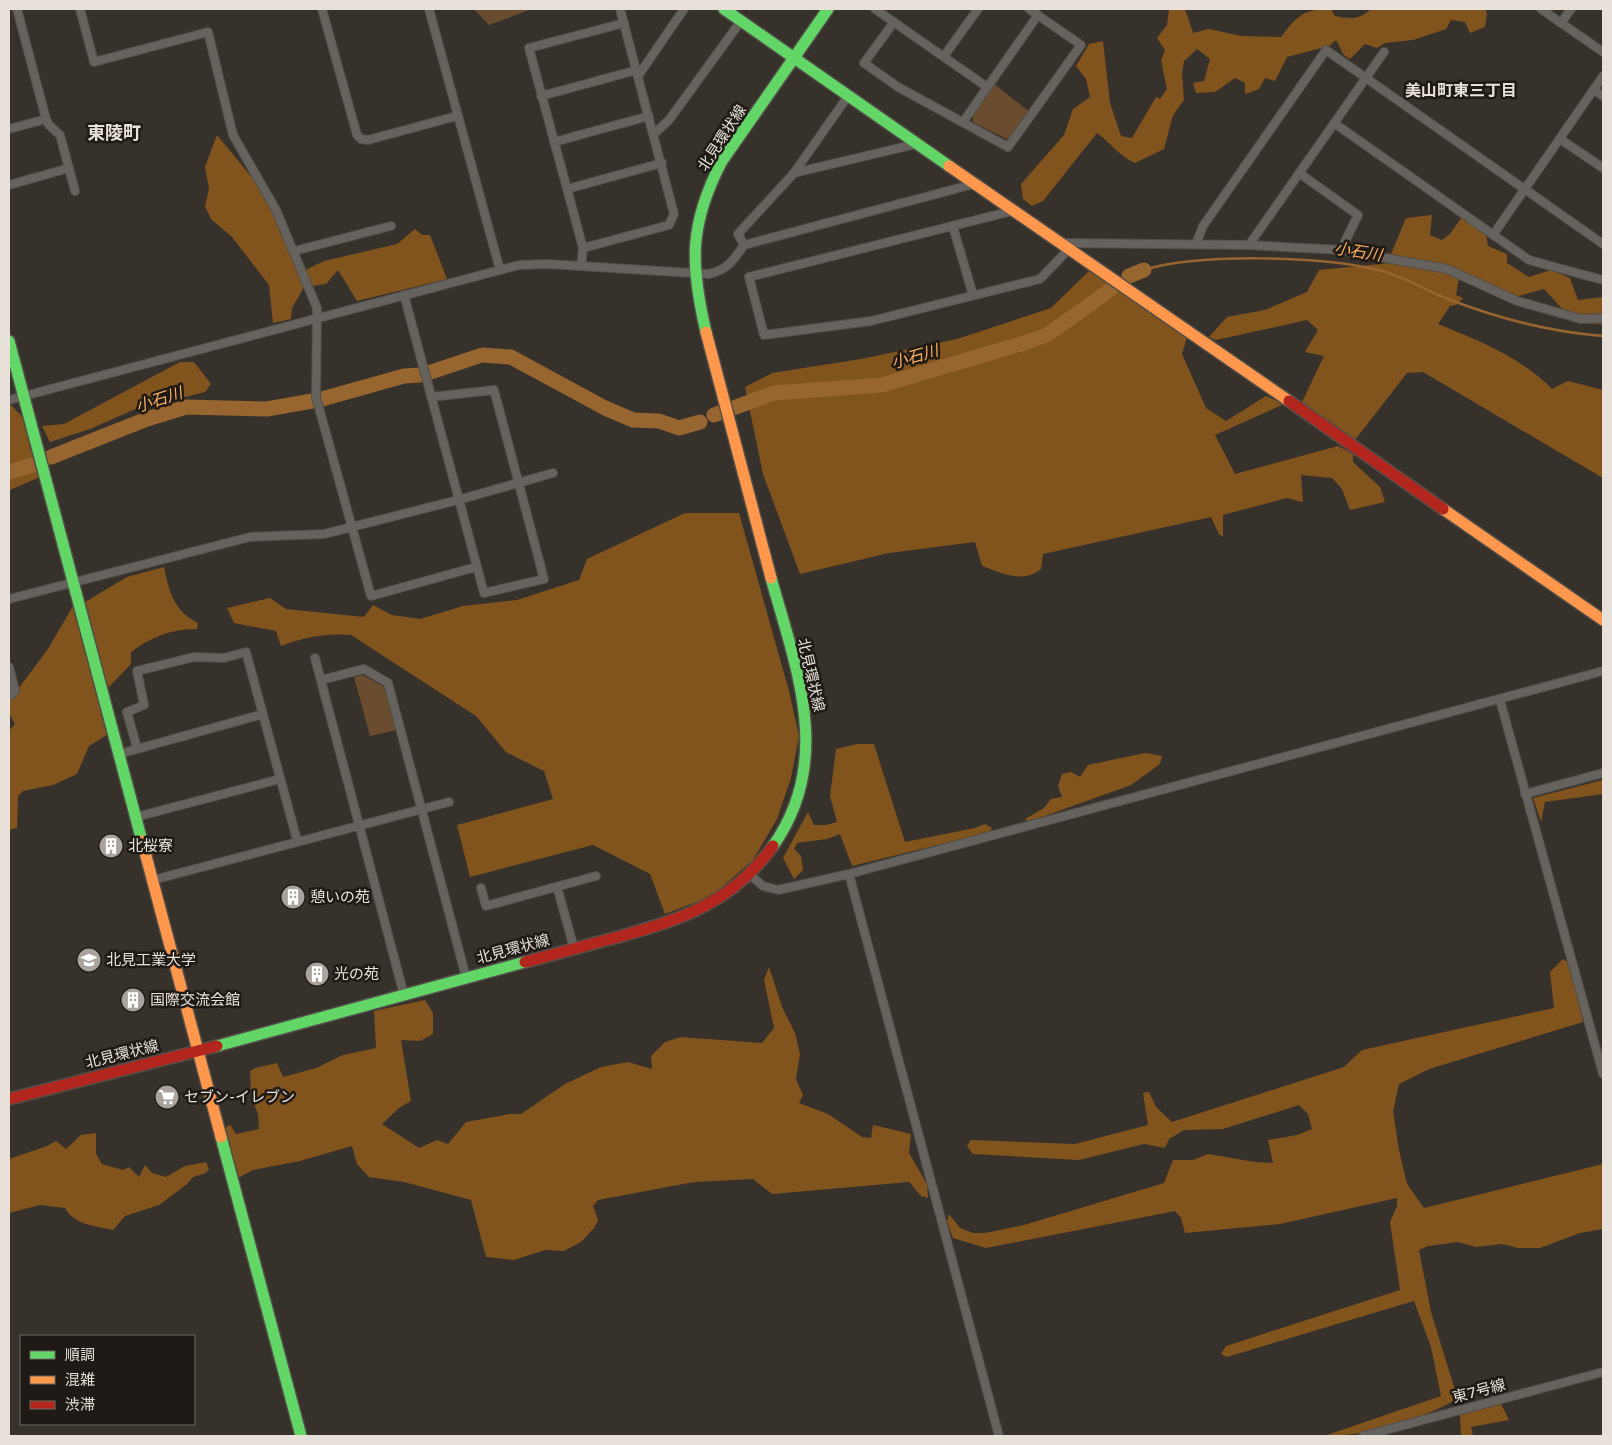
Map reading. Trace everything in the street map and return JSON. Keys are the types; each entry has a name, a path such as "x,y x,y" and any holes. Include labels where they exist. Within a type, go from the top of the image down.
{"street":[{"path":"9,10 15,9 46,118 49,125 60,135 75,191"},
{"path":"80,9 94,62 208,32 233,135 276,210 317,308 316,397 371,596 476,567"},
{"path":"322,9 357,134 361,139 368,140 456,116"},
{"path":"429,9 456,116 500,270"},
{"path":"583,248 669,225 674,214 620,9"},
{"path":"541,96 637,73 684,9"},
{"path":"724,9 1603,620"},
{"name":"北見環状線","path":"9,1099 672,922 704,908 750,875 774,845 794,809 802,778 807,744 806,715 801,688 711,355 694,273 694,246 698,220 708,188 722,161 828,9"},
{"path":"875,9 987,87"},
{"path":"944,56 978,9"},
{"path":"894,22 864,63 898,87 1008,147 1081,45 1029,9"},
{"path":"1541,9 1603,52"},
{"path":"1561,23 1571,9"},
{"path":"963,122 1038,15"},
{"path":"654,134 669,120 741,21"},
{"path":"581,266 583,248 529,48 624,24"},
{"path":"1196,244 1203,226 1326,50 1603,244"},
{"path":"1249,245 1384,52"},
{"path":"1493,235 1603,76"},
{"path":"1594,90 1603,96"},
{"path":"744,246 738,234 794,173 848,96"},
{"path":"554,142 649,116"},
{"path":"9,129 46,118"},
{"path":"1334,123 1529,260 1603,280"},
{"path":"1560,138 1603,168"},
{"path":"794,173 916,144"},
{"path":"567,189 662,163"},
{"path":"9,185 69,168"},
{"path":"1299,173 1358,215 1341,250"},
{"path":"9,400 519,265 539,264 694,273 720,272 734,260 744,246 974,184"},
{"path":"1012,211 749,277 764,334 871,322 1040,279 1064,246"},
{"path":"294,251 391,226"},
{"path":"953,227 973,295"},
{"path":"1064,246 1196,244 1341,250 1447,269 1517,302 1581,319 1603,318"},
{"path":"404,295 458,500 484,594 544,578 494,390 431,397"},
{"path":"9,341 301,1436"},
{"path":"9,598 250,537 324,534 458,500 553,473"},
{"path":"137,748 127,712 144,705 137,671 194,656 224,658 246,652 297,840"},
{"path":"315,658 404,995"},
{"path":"9,666 15,690 9,696"},
{"path":"322,680 364,669 388,683 466,977"},
{"path":"750,875 763,886 778,890 849,874 1603,671"},
{"path":"1500,700 1603,1074"},
{"path":"119,754 263,714"},
{"path":"1525,794 1603,773"},
{"path":"136,817 280,779"},
{"path":"153,880 297,840 449,802"},
{"path":"849,874 999,1436"},
{"path":"481,888 486,906 596,876"},
{"path":"557,886 574,948"},
{"name":"東7号線","path":"1363,1436 1603,1372"}],"shaded area":[{"path":"474,9 527,9 529,10 489,25"},
{"path":"1169,9 1185,9 1193,33 1209,29 1241,36 1281,37 1301,15 1321,9 1331,9 1335,16 1349,18 1363,15 1371,9 1485,9 1487,13 1485,27 1470,33 1465,22 1451,20 1446,29 1413,40 1385,43 1377,48 1365,44 1350,59 1344,55 1336,40 1329,46 1287,57 1275,81 1265,78 1259,89 1245,94 1245,83 1235,78 1215,92 1196,93 1193,83 1204,81 1210,59 1197,49 1184,61 1182,73 1184,100 1173,115 1164,149 1135,163 1124,157 1097,133 1043,201 1032,206 1023,199 1021,184 1064,135 1073,109 1090,97 1086,79 1076,66 1089,44 1103,41 1110,103 1121,136 1132,138 1156,97 1160,99 1167,89 1161,61 1165,50 1157,38 1167,25"},
{"path":"994,84 1030,112 1012,138 1007,139 973,122 973,115"},
{"path":"217,135 258,185 274,210 301,272 324,261 397,244 415,229 422,235 430,235 447,279 357,301 338,270 326,284 304,287 292,308 291,319 273,323 269,285 232,237 211,219 205,206 209,189 205,167"},
{"path":"1432,215 1430,235 1442,240 1450,234 1462,217 1486,233 1488,246 1507,254 1507,263 1529,277 1551,270 1570,278 1578,300 1603,297 1603,324 1575,323 1544,289 1518,296 1460,272 1456,295 1463,298 1456,305 1450,306 1438,324 1499,351 1527,368 1552,389 1568,381 1603,390 1603,478 1423,372 1407,373 1355,440 1302,402 1324,356 1305,352 1318,330 1307,320 1216,340 1209,337 1227,317 1265,310 1307,292 1319,270 1390,263 1391,254 1406,218"},
{"path":"1089,271 1187,337 1182,354 1206,408 1226,421 1266,396 1284,404 1215,435 1235,474 1338,446 1353,454 1353,462 1380,487 1385,502 1350,510 1342,489 1332,478 1301,475 1303,502 1287,498 1223,515 1223,537 1219,534 1211,517 1043,554 1041,569 1027,576 1012,576 982,566 975,542 889,553 800,574 763,474 745,387 772,373 861,359 957,339 1051,308"},
{"path":"180,362 194,362 211,384 205,392 133,410 90,429 50,442 42,426 64,424"},
{"path":"9,405 26,421 40,477 10,490 9,496"},
{"path":"685,513 739,513 789,691 799,736 791,778 777,819 753,860 712,896 665,914 650,874 593,845 470,877 457,825 553,799 544,771 506,752 476,716 351,635 316,636 281,646 276,631 234,623 227,608 270,598 286,609 364,617 373,605 392,615 420,619 463,606 517,600 579,580 587,559"},
{"path":"164,567 174,600 183,613 198,623 197,629 170,632 154,638 131,652 131,664 107,689 85,602 127,577"},
{"path":"73,606 110,733 89,746 77,774 53,785 23,791 18,796 17,828 9,830 9,731 15,724 9,713 9,701 48,649"},
{"path":"363,675 384,687 396,730 370,736 354,677"},
{"path":"857,744 874,744 905,842 975,828 985,824 992,828 990,832 852,866 840,834 827,839 797,843 794,849 801,856 803,870 794,879 783,858 808,812 814,825 826,825 837,822 830,796 836,749"},
{"path":"1145,753 1162,756 1160,764 1131,785 1028,822 1025,819 1044,808 1051,799 1062,797 1058,786 1062,774 1071,772 1080,777 1088,765"},
{"path":"1603,780 1603,794 1545,802 1541,822 1533,798"},
{"path":"1563,959 1570,964 1583,1022 1429,1069 1399,1084 1393,1111 1399,1150 1407,1184 1424,1208 1603,1164 1603,1229 1580,1233 1540,1248 1518,1248 1502,1244 1476,1247 1458,1242 1428,1246 1419,1250 1431,1312 1455,1390 1454,1401 1439,1409 1407,1421 1374,1430 1324,1436 1441,1396 1431,1347 1414,1301 1227,1357 1221,1354 1226,1346 1400,1290 1390,1222 1397,1206 1397,1198 1280,1224 1185,1233 1181,1218 1175,1211 986,1248 953,1238 947,1222 949,1214 960,1228 973,1233 985,1233 1024,1225 1164,1183 1173,1160 1193,1160 1208,1154 1273,1163 1268,1140 1297,1135 1312,1129 1308,1114 1299,1105 1223,1129 1184,1130 1169,1139 1165,1148 1144,1144 1079,1160 973,1154 967,1146 971,1140 1075,1144 1148,1125 1143,1093 1149,1092 1156,1107 1172,1122 1344,1067 1362,1050 1554,1008 1550,972"},
{"path":"769,967 782,1007 795,1033 800,1054 796,1079 803,1095 799,1103 828,1114 862,1137 871,1138 873,1125 911,1134 909,1153 927,1184 928,1198 921,1196 909,1182 772,1194 753,1179 694,1182 598,1200 593,1206 598,1220 594,1228 581,1242 564,1251 545,1250 514,1260 486,1257 471,1200 404,1182 369,1177 357,1164 352,1146 300,1161 253,1170 238,1178 225,1128 230,1125 236,1134 259,1129 258,1114 251,1097 250,1071 277,1063 283,1077 316,1068 343,1055 376,1048 374,1011 425,1000 433,1013 433,1034 420,1041 401,1040 411,1101 399,1108 382,1124 419,1148 437,1140 448,1144 466,1122 510,1114 521,1114 565,1084 601,1067 628,1062 652,1069 651,1056 665,1042 681,1037 762,1043 774,1028 764,980"},
{"path":"96,1133 96,1154 102,1164 123,1170 129,1167 139,1177 145,1165 152,1173 166,1177 185,1166 206,1162 209,1169 206,1173 193,1177 186,1185 159,1205 125,1216 113,1230 80,1221 69,1214 65,1208 40,1205 9,1213 9,1159 56,1141 66,1149 81,1135"},
{"path":"1501,1404 1509,1420 1471,1427 1473,1436 1461,1436 1460,1415"}],"waterway":[{"name":"小石川","path":"1144,270 1196,261 1260,258 1354,265 1396,275 1448,299 1505,318 1544,328 1603,336"},
{"name":"小石川","path":"1129,276 1144,270"},
{"name":"小石川","path":"714,415 774,393 882,385 1024,343 1047,335 1110,290"},
{"name":"小石川","path":"431,372 482,355 511,357 605,408 633,420 659,421 679,428 700,422"},
{"name":"小石川","path":"322,399 404,376 420,375"},
{"name":"小石川","path":"51,457 147,419 186,407 267,409 312,401"},
{"name":"小石川","path":"9,472 33,465"}],"traffic: fast":[{"path":"724,9 949,166"},
{"path":"706,332 695,265 698,225 703,205 722,161 828,9"},
{"path":"9,341 142,841"},
{"path":"771,578 799,680 806,747 802,780 791,813 773,846"},
{"path":"217,1046 525,962"},
{"path":"221,1137 301,1436"}],"traffic: slow":[{"path":"949,166 1289,401"},
{"path":"706,332 771,578"},
{"path":"1443,509 1603,620"},
{"path":"142,841 221,1137"}],"traffic: jam":[{"path":"1289,401 1443,509"},
{"path":"525,962 641,930 704,906 740,882 757,866 773,846"},
{"path":"9,1099 217,1046"}],"place":[{"name":"北桜寮","path":"111,846"},
{"name":"憩いの苑","path":"293,897"},
{"name":"北見工業大学","path":"89,960"},
{"name":"光の苑","path":"317,974"},
{"name":"国際交流会館","path":"133,1000"},
{"name":"セブン-イレブン","path":"167,1097"}],"district":[{"name":"美山町東三丁目","path":"1461,91"},
{"name":"東陵町","path":"114,133"}]}
